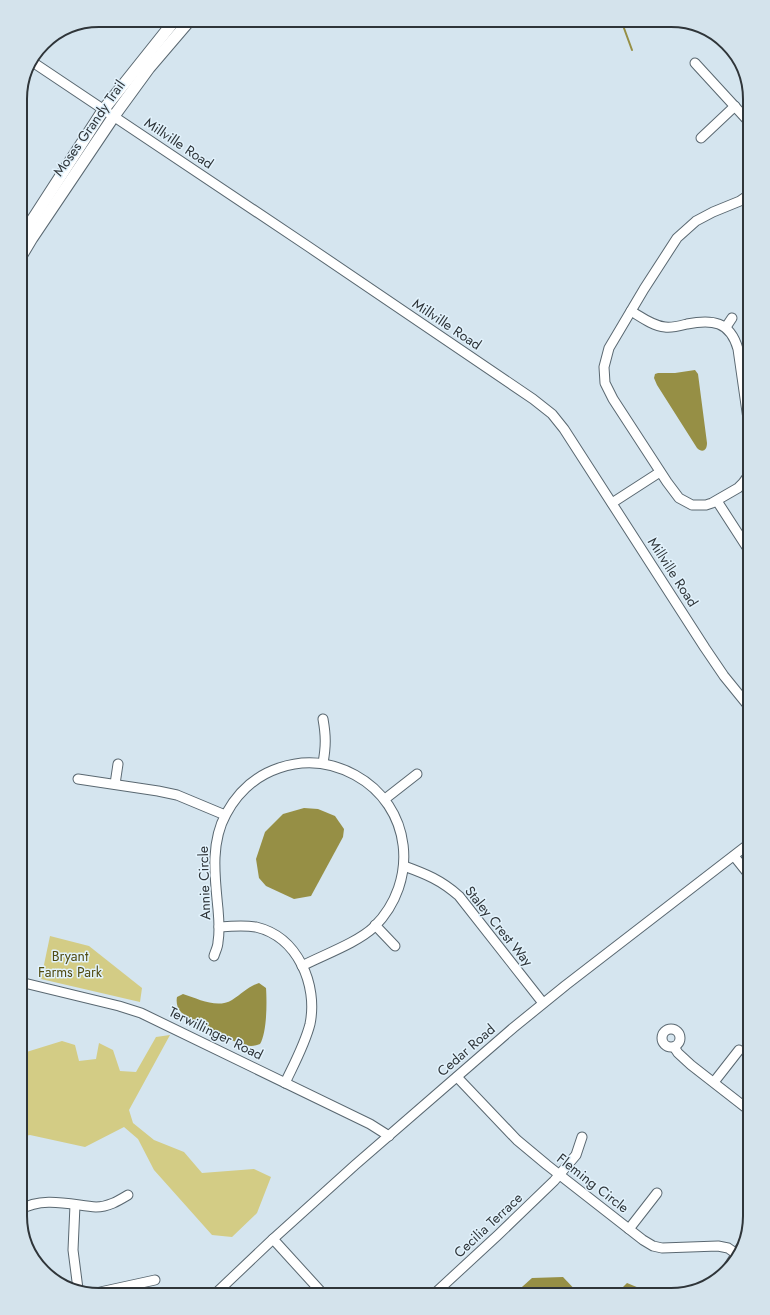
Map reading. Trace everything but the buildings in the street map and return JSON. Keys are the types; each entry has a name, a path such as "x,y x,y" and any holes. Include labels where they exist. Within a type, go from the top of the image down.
{"main road":[{"name":"Moses Grandy Trail","path":"27,228 104,109 169,27"},
{"name":"Moses Grandy Trail","path":"27,246 114,116 149,68 184,27"}],"street":[{"path":"695,63 743,116"},
{"name":"Millville Road","path":"36,64 310,247 552,414 564,429 724,676 743,699"},
{"path":"701,138 734,106"},
{"path":"743,200 704,216 676,238 607,353 604,368 608,390 613,399 660,472 674,492 685,502 700,505 712,504 743,483"},
{"path":"631,311 662,327 674,327 696,322 709,321 716,322 726,327 734,336 738,349 743,384"},
{"path":"726,327 732,318"},
{"path":"612,503 660,472"},
{"path":"717,501 743,541"},
{"path":"323,719 326,743 323,763"},
{"name":"Annie Circle","path":"214,956 218,943 219,927 215,850 218,833 225,815 238,795 253,781 264,774 296,763 323,763 346,770 365,780 385,799 398,825 403,843 404,866 395,898 384,916 375,925 349,943 302,966"},
{"path":"115,784 118,764"},
{"path":"385,799 417,774"},
{"path":"78,779 158,791 177,796 225,815"},
{"name":"Cedar Road","path":"221,1288 355,1165 543,1003 743,849"},
{"path":"734,856 743,867"},
{"name":"Staley Crest Way","path":"404,866 444,883 459,896 543,1003"},
{"path":"375,925 395,946"},
{"path":"219,927 241,926 266,930 289,946 295,953 308,979 311,1017 306,1038 285,1083"},
{"name":"Terwillinger Road","path":"27,984 119,1006 141,1013 370,1124 389,1136"},
{"path":"674,1047 678,1053 691,1065 743,1105"},
{"path":"714,1082 739,1050"},
{"name":"Fleming Circle","path":"457,1077 517,1140 643,1240 653,1246 662,1248 718,1246 735,1250"},
{"name":"Cecilia Terrace","path":"441,1288 560,1175 576,1155 582,1137"},
{"path":"629,1229 657,1193"},
{"path":"27,1207 43,1202 104,1206 128,1195"},
{"path":"75,1205 73,1250 77,1284"},
{"path":"273,1239 318,1288"},
{"path":"118,1288 155,1280"}],"green space":[{"name":"Bryant Farms Park","path":"50,936 89,946 142,988 140,1002 41,979"},
{"path":"170,1035 129,1110 133,1123 154,1140 184,1152 202,1173 254,1169 271,1177 257,1213 232,1237 212,1235 154,1170 138,1139 124,1127 85,1147 27,1136 27,1052 62,1041 75,1045 79,1061 96,1059 99,1043 113,1050 120,1071 136,1072 156,1037"}],"shaded area":[{"path":"695,370 698,374 707,443 706,448 702,451 697,448 654,378 655,374 658,373 675,373"},
{"path":"304,808 318,809 335,816 344,829 343,837 311,896 294,899 266,886 259,878 256,859 265,832 283,814"},
{"path":"259,983 266,988 266,1017 264,1033 260,1044 251,1046 236,1042 185,1016 177,1005 177,997 183,994 208,1002 220,1004 226,1003 251,986"},
{"path":"563,1277 573,1288 521,1288 532,1278"},
{"path":"627,1283 639,1288 622,1288"}],"waterway":[{"path":"624,27 632,50"}]}
